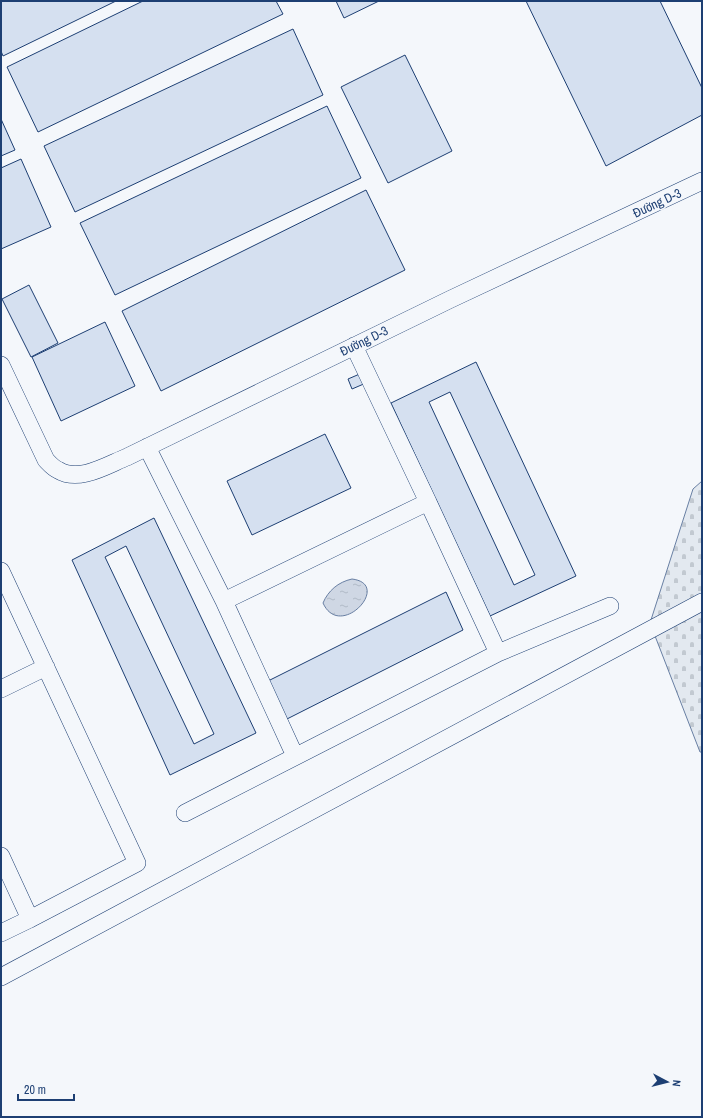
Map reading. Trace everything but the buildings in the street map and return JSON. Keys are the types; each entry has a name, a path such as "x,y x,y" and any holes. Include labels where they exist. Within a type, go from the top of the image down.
{"street":[{"name":"Đường D-3","path":"1,365 46,460 56,470 65,474 74,475 85,473 147,447 465,292 702,181"},
{"path":"354,346 498,653"},
{"path":"147,447 224,601 295,756"},
{"path":"224,601 428,502"},
{"path":"1,571 137,863 1,933"},
{"path":"1,977 702,602"},
{"path":"185,813 498,653 610,606"},
{"path":"1,689 46,667"},
{"path":"1,856 30,919"}],"green space":[{"path":"702,481 702,752 700,752 650,623 693,489"}],"water":[{"path":"352,579 363,583 367,590 365,599 359,607 350,613 340,616 331,613 323,603 325,599 331,591 342,582"}]}
